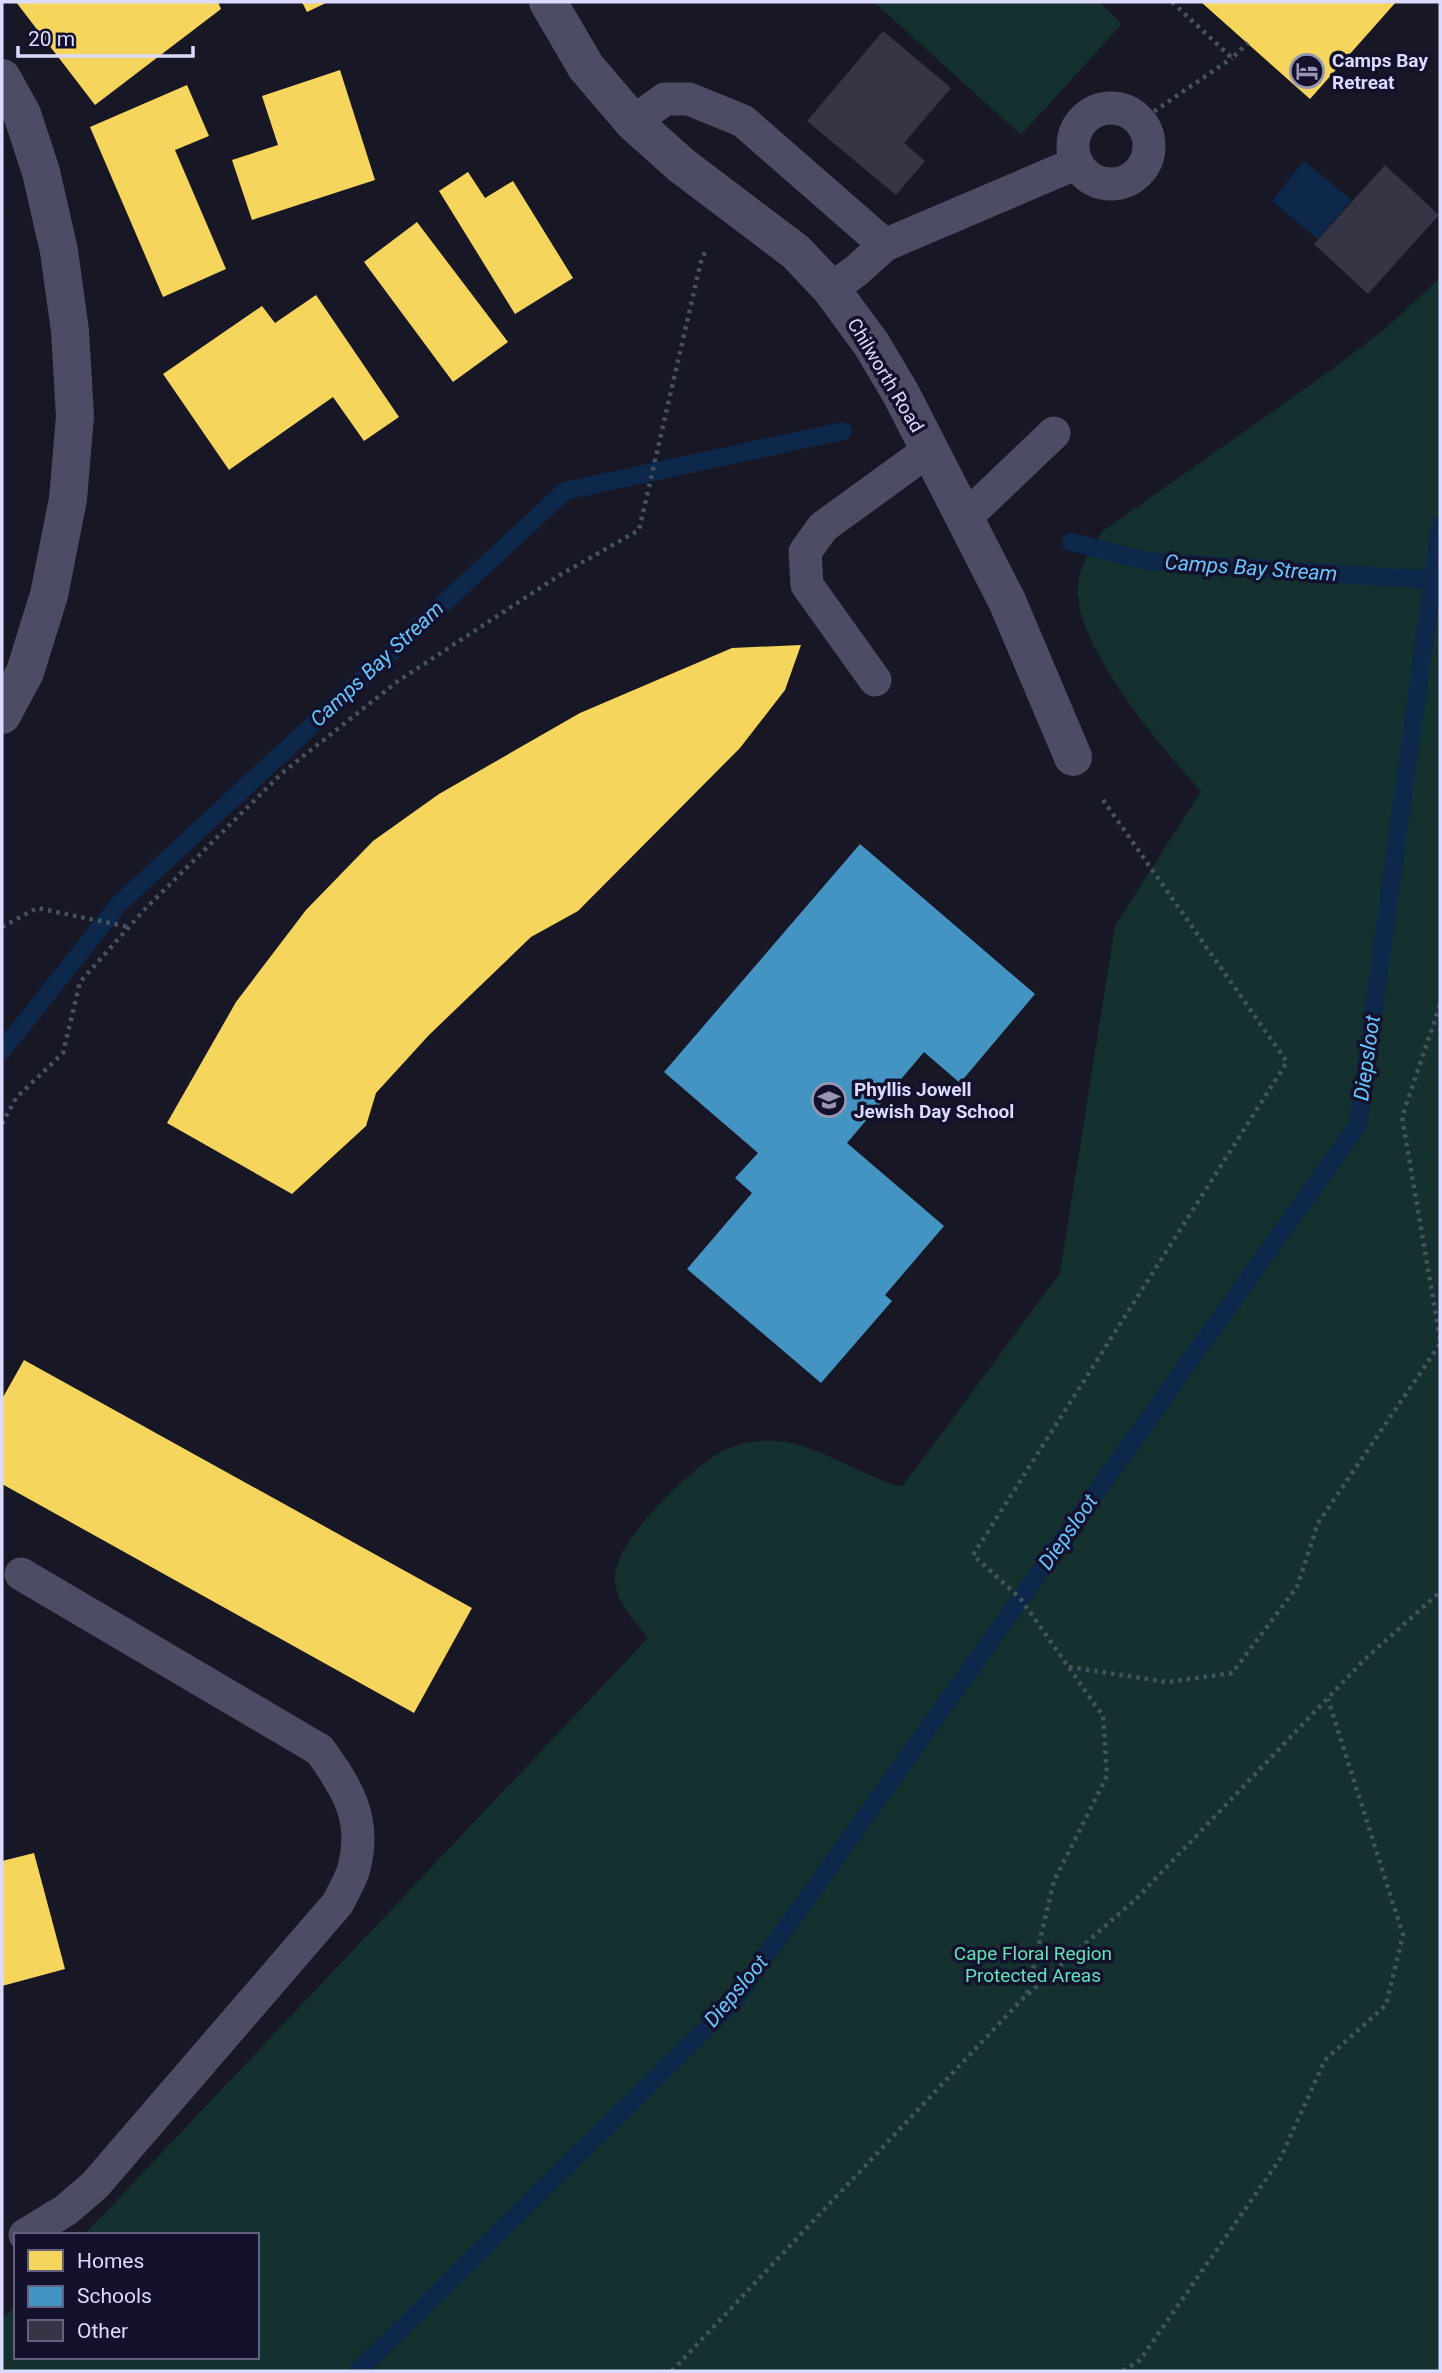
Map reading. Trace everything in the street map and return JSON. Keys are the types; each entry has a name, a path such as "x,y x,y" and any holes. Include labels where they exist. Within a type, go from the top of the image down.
{"street":[{"name":"Chilworth Road","path":"548,2 586,67 633,122 681,165 796,252 831,289 872,345 1006,601 1073,757"},
{"path":"2,78 22,114 41,172 59,251 70,331 75,416 68,499 49,595 25,672 2,715"}],"lane":[{"path":"633,122 665,99 690,99 743,121 885,245"},
{"path":"1105,108 1118,108 1152,147 1142,168 1133,177 1123,183 1111,184 1098,183 1087,177 1077,163 1072,143 1083,120 1105,108"},
{"path":"831,289 885,245 1077,163"},
{"path":"964,519 1054,433"},
{"path":"875,680 807,584 805,552 823,527 929,450"},
{"path":"22,1574 320,1750 345,1785 359,1825 354,1868 338,1903 95,2185 66,2210 24,2233"}],"path":[{"path":"1172,2 1232,58"},
{"path":"1152,147 1248,43"},
{"path":"2,1124 16,1098 63,1053 80,982 129,927 282,773 398,681 560,575 639,530 702,257 738,208"},
{"path":"1027,1994 1054,1881 1107,1776 1103,1716 1020,1598 973,1555 1287,1062 1073,757"},
{"path":"2,927 37,908 129,927"},
{"path":"1068,1667 1167,1682 1232,1673 1297,1587 1318,1523 1440,1342 1402,1117 1440,1005"},
{"path":"672,2371 1027,1994 1137,1898 1365,1659 1440,1592"},
{"path":"1123,2371 1140,2360 1280,2159 1325,2060 1386,2005 1403,1935 1328,1699"}],"green space":[{"path":"874,2 1099,2 1122,24 1021,135"},
{"name":"Cape Floral Region Protected Areas","path":"1440,278 1440,2371 2,2371 2,2319 14,2308 14,2359 259,2359 259,2233 86,2233 648,1638 621,1601 615,1584 615,1574 619,1559 629,1542 675,1488 721,1452 741,1444 762,1441 798,1445 902,1487 1060,1273 1115,926 1201,791 1145,725 1093,643 1082,617 1078,594 1082,569 1103,531 1385,329"}],"water":[{"path":"1304,161 1352,200 1318,239 1272,201"}],"building: Homes":[{"path":"16,2 218,2 221,9 95,105"},
{"path":"302,2 328,2 307,12"},
{"name":"Camps Bay Retreat","path":"1201,2 1396,2 1310,99"},
{"path":"340,70 375,180 252,220 232,160 278,145 262,96"},
{"path":"187,85 209,136 175,150 226,269 163,297 90,127"},
{"path":"468,172 485,198 513,181 573,278 515,314 439,191"},
{"path":"417,222 508,342 453,382 364,262"},
{"path":"316,295 399,417 364,441 333,397 229,470 163,374 262,306 275,323"},
{"path":"801,645 785,690 740,748 578,911 531,937 429,1035 376,1093 366,1126 292,1194 167,1123 236,1002 306,910 373,841 439,794 580,713 732,648"},
{"path":"24,1360 472,1608 414,1713 2,1484 2,1399"},
{"path":"34,1853 65,1969 2,1986 2,1861"}],"building: Schools":[{"path":"860,844 1035,994 960,1083 924,1052 847,1143 944,1226 885,1295 892,1301 821,1383 687,1269 752,1193 735,1178 758,1153 664,1072"}],"building: Other":[{"path":"883,31 951,88 904,143 925,161 896,195 807,121"},
{"path":"1385,165 1439,215 1368,294 1314,244"}],"waterway":[{"name":"Camps Bay Stream","path":"2,1051 119,904 565,491 843,431"},
{"name":"Diepsloot","path":"358,2371 734,2001 1358,1125 1440,526"},
{"name":"Camps Bay Stream","path":"1071,542 1147,561 1432,580"}],"place":[{"name":"Camps Bay Retreat","path":"1307,71"},
{"name":"Phyllis Jowell Jewish Day School","path":"829,1100"}]}
